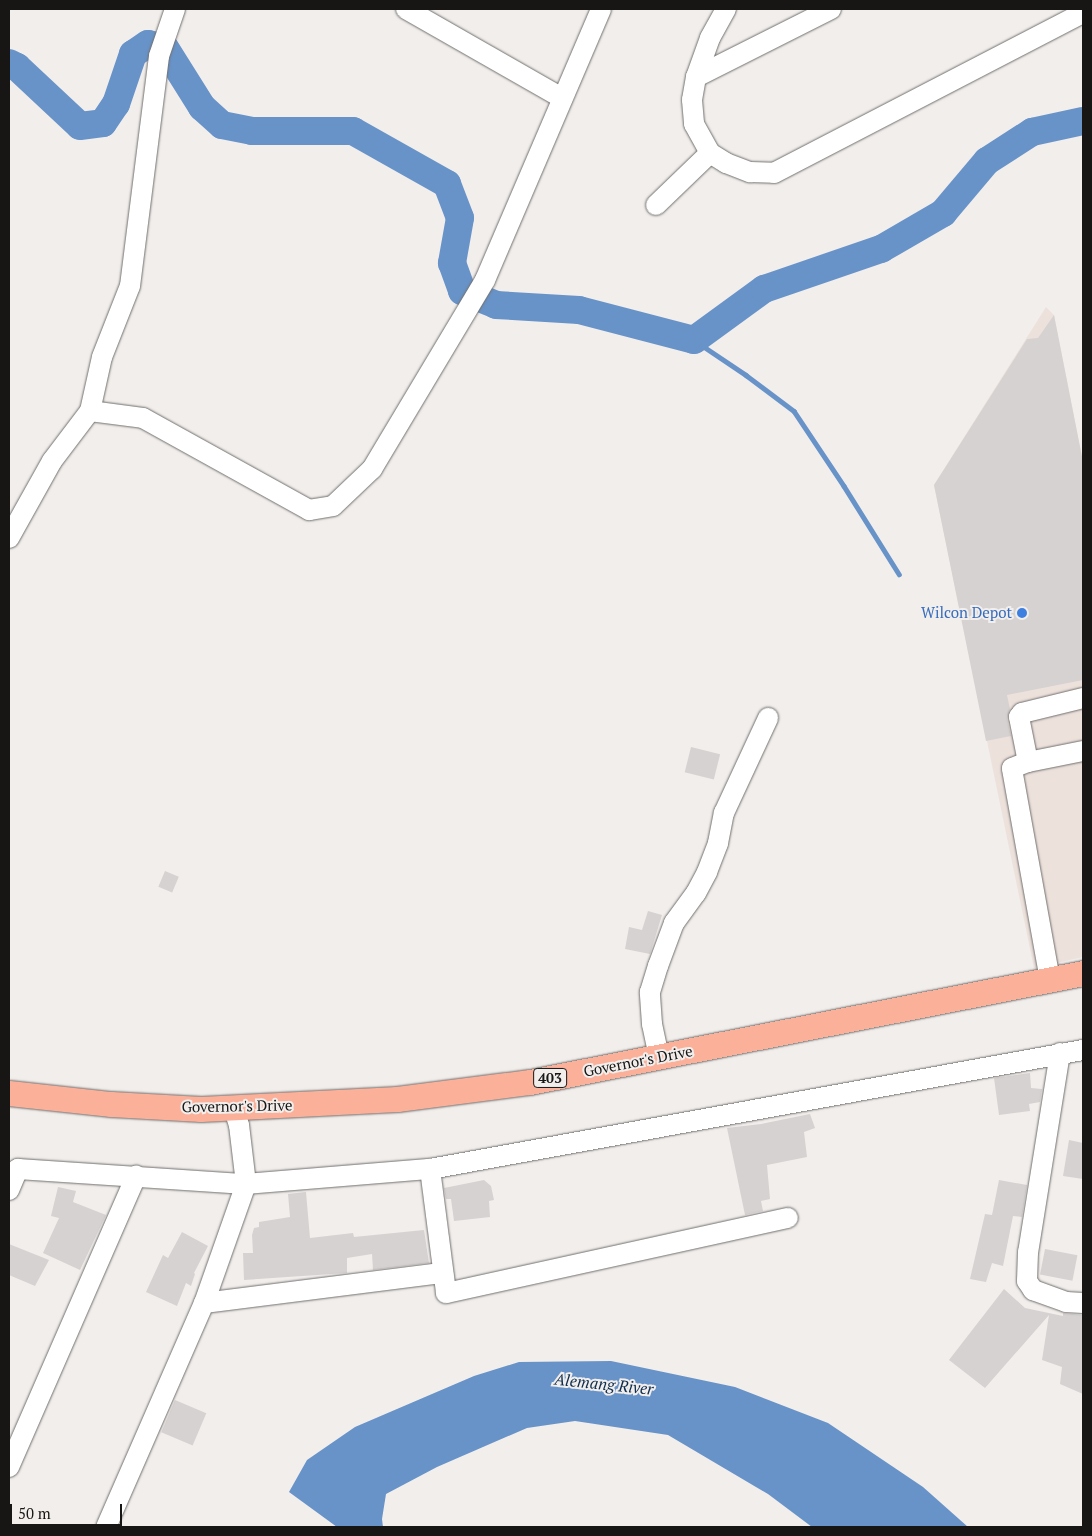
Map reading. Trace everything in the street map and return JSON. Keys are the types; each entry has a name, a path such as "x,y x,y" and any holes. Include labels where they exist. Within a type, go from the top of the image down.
{"main road":[{"name":"Governor's Drive","path":"9,1093 111,1104 201,1109 397,1099 530,1082 1083,973"}],"street":[{"path":"9,538 52,460 90,411 102,357 130,286 161,50 175,9"},
{"path":"406,9 562,98"},
{"path":"90,411 143,418 310,510 334,506 372,469 485,280 601,9"},
{"path":"726,9 710,38 696,77 692,100 694,124 710,153 726,163 750,172 774,173 1083,13"},
{"path":"696,77 831,9"},
{"path":"656,205 710,153"},
{"path":"1028,762 1019,717 1022,713 1083,698"},
{"path":"659,1057 652,1024 650,992 658,966 674,923 696,893 707,872 718,843 724,813 768,718"},
{"path":"1050,980 1012,777 1012,768 1028,762 1083,750"},
{"path":"9,1190 18,1169 246,1184 430,1169 1083,1050"},
{"path":"1060,1054 1028,1252 1027,1282 1033,1290 1066,1302 1083,1303"},
{"path":"106,1527 204,1303 246,1184 239,1125 234,1108"},
{"path":"430,1169 446,1293 788,1218"},
{"path":"9,1467 136,1176"},
{"path":"204,1303 443,1274"}],"shaded area":[{"name":"Wilcon Depot","path":"1046,307 1054,315 1083,462 1083,957 1034,968 934,485"}],"water":[{"name":"Alemang River","path":"611,1361 735,1387 828,1423 923,1487 968,1527 812,1527 768,1494 668,1435 575,1421 527,1428 437,1467 386,1494 382,1519 383,1527 337,1527 289,1492 307,1460 355,1427 474,1376 519,1362"}],"building":[{"name":"Wilcon Depot","path":"1054,315 1083,462 1083,680 1007,695 1010,709 1007,719 1011,736 986,741 934,485 1027,339 1038,338"},
{"path":"691,747 720,754 714,779 685,772"},
{"path":"165,871 179,877 172,893 158,887"},
{"path":"648,911 662,915 650,954 625,949 629,927 642,930"},
{"path":"1030,1073 1031,1088 1042,1089 1040,1102 1029,1104 1030,1111 999,1115 994,1078"},
{"path":"810,1114 815,1128 804,1132 807,1157 767,1165 770,1199 761,1201 763,1211 745,1215 727,1128 761,1124"},
{"path":"1069,1140 1083,1143 1083,1179 1063,1176"},
{"path":"484,1180 491,1186 494,1200 489,1201 490,1217 454,1221 451,1199 446,1199 444,1188"},
{"path":"999,1180 1027,1185 1022,1217 1013,1216 1003,1266 992,1263 986,1282 970,1279 985,1214 992,1215"},
{"path":"58,1187 76,1191 73,1202 106,1215 80,1270 43,1253 59,1218 51,1216"},
{"path":"306,1192 310,1238 353,1233 354,1237 424,1230 429,1263 373,1270 372,1254 347,1258 347,1273 244,1280 243,1253 253,1253 252,1235 254,1228 259,1227 259,1222 290,1217 288,1194"},
{"path":"182,1232 208,1246 194,1273 191,1286 186,1283 177,1306 146,1292 163,1255 168,1258"},
{"path":"9,1244 49,1260 35,1286 9,1275"},
{"path":"1045,1249 1077,1255 1072,1281 1040,1275"},
{"path":"1004,1289 1025,1308 1063,1316 1063,1313 1083,1315 1083,1394 1060,1384 1062,1367 1042,1360 1049,1315 985,1388 949,1360"},
{"path":"175,1400 206,1413 193,1446 161,1432"}],"waterway":[{"path":"9,63 17,67 80,126 103,123 116,104 133,54 148,44 165,48 202,107 222,125 252,131 353,131 447,184 460,218 452,263 462,291 496,305 579,310 694,340 764,289 881,249 943,213 987,161 1032,132 1083,121"},
{"path":"694,340 746,375 794,411 899,574"}],"place":[{"name":"Wilcon Depot","path":"1022,613"}]}
